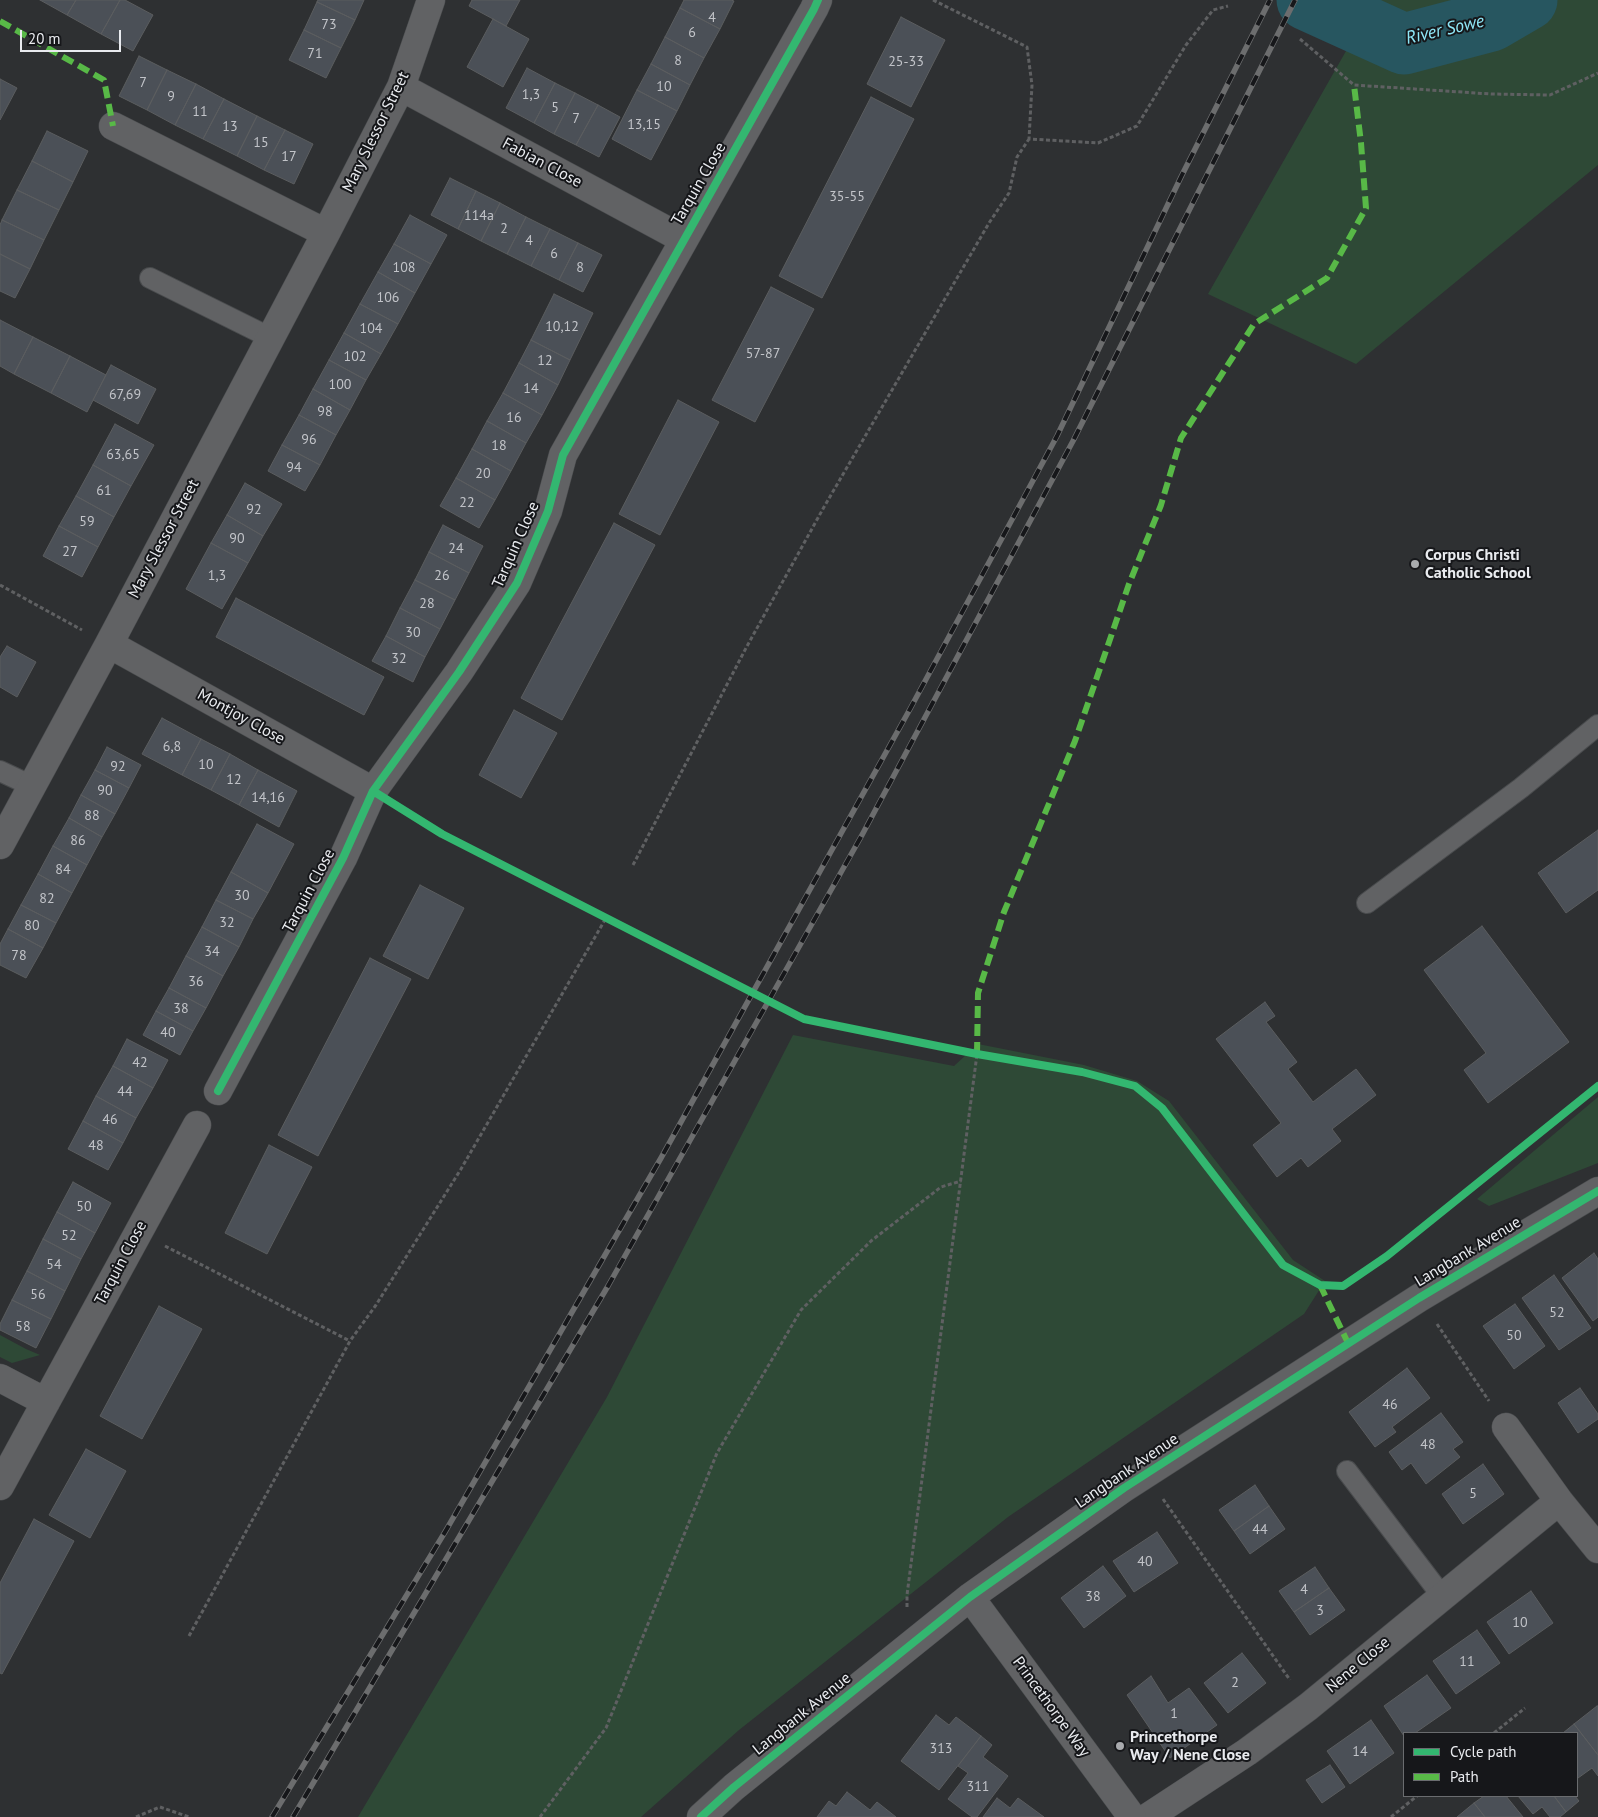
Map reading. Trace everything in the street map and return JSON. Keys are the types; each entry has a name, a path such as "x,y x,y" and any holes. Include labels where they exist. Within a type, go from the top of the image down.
{"street":[{"name":"Mary Slessor Street","path":"0,845 271,338 401,87 431,0"},
{"name":"Tarquin Close","path":"218,1091 343,858 373,791 459,672 517,583 548,511 563,455 818,0"},
{"name":"Fabian Close","path":"401,87 683,239"},
{"path":"113,126 326,233"},
{"name":"Montjoy Close","path":"109,644 373,791"},
{"name":"Tarquin Close","path":"0,1486 197,1125"},
{"name":"Langbank Avenue","path":"701,1817 734,1788 970,1597 1147,1473 1419,1298 1598,1191"},
{"path":"0,1378 46,1402"},
{"path":"1506,1427 1559,1501 1598,1549"},
{"name":"Nene Close","path":"1148,1817 1247,1752 1308,1707 1559,1501"},
{"name":"Princethorpe Way","path":"970,1597 1132,1817"}],"lane":[{"path":"150,278 271,338"},
{"path":"1367,903 1521,788 1598,726"},
{"path":"0,771 32,786"},
{"path":"1347,1471 1442,1596"}],"path":[{"path":"633,865 746,648 824,507 989,223 1009,192 1017,157 1029,139 1032,85 1027,47 934,0"},
{"path":"1029,139 1098,143 1137,126 1186,45 1213,10 1228,6"},
{"path":"1300,39 1354,86 1491,94 1550,95 1598,74"},
{"path":"0,585 109,644"},
{"path":"597,913 615,922"},
{"path":"189,1636 350,1341 376,1306 461,1169 606,918"},
{"path":"968,1052 986,1055"},
{"path":"907,1647 907,1596 977,1054"},
{"path":"540,1817 606,1728 716,1453 801,1310 871,1241 941,1187 961,1181"},
{"path":"138,1232 350,1341"},
{"path":"1419,1298 1506,1427"},
{"path":"1147,1473 1308,1707"},
{"path":"1495,1732 1525,1708"},
{"path":"1391,1817 1416,1797"},
{"path":"136,1817 160,1807 189,1817"}],"green space":[{"path":"1375,0 1598,0 1598,165 1356,364 1208,294"},
{"path":"793,1035 954,1066 978,1044 1084,1065 1137,1081 1169,1101 1293,1260 1325,1281 1304,1314 1008,1517 739,1730 641,1817 358,1817 607,1397"},
{"path":"1598,1097 1598,1163 1489,1206 1477,1199"},
{"path":"0,1335 40,1355 12,1363 0,1357"}],"building":[{"path":"40,0 76,0 67,15"},
{"path":"76,0 120,0 101,34 67,15"},
{"path":"120,0 125,0 153,15 133,51 101,34"},
{"path":"318,0 364,0 355,20 317,2"},
{"path":"472,0 520,0 506,26 469,6"},
{"path":"684,0 734,1 720,29 680,8"},
{"path":"317,2 355,20 341,48 304,30"},
{"path":"680,8 720,29 704,58 665,37"},
{"path":"901,17 945,40 911,107 867,84"},
{"path":"493,19 529,39 503,87 467,67"},
{"path":"304,30 341,48 326,78 289,60"},
{"path":"665,37 704,58 690,85 651,64"},
{"path":"139,56 167,70 147,110 119,96"},
{"path":"651,64 690,85 677,111 637,90"},
{"path":"527,68 555,83 534,123 506,108"},
{"path":"167,70 196,84 175,125 147,110"},
{"path":"0,79 17,88 0,120"},
{"path":"555,83 575,93 554,134 534,123"},
{"path":"196,84 224,99 203,139 175,125"},
{"path":"637,90 677,111 651,160 612,139"},
{"path":"575,93 598,105 576,145 554,134"},
{"path":"871,97 914,119 822,298 779,276"},
{"path":"224,99 257,116 237,156 203,139"},
{"path":"598,105 620,117 599,157 576,145"},
{"path":"257,116 285,130 264,170 237,156"},
{"path":"285,130 313,144 294,184 264,170"},
{"path":"47,131 88,151 73,182 32,161"},
{"path":"32,161 73,182 59,210 17,190"},
{"path":"450,178 476,191 458,229 431,215"},
{"path":"17,190 59,210 44,240 2,220"},
{"path":"476,191 500,203 481,241 458,229"},
{"path":"500,203 526,217 507,254 481,241"},
{"path":"410,215 447,235 431,264 394,244"},
{"path":"526,217 550,229 531,266 507,254"},
{"path":"2,220 44,240 30,269 0,254 0,225"},
{"path":"550,229 578,243 559,280 531,266"},
{"path":"578,243 602,255 583,292 559,280"},
{"path":"394,244 431,264 415,293 378,272"},
{"path":"0,254 30,269 15,298 0,291"},
{"path":"378,272 415,293 398,324 360,304"},
{"path":"771,287 814,309 755,422 712,400"},
{"path":"554,294 593,313 570,360 531,340"},
{"path":"360,304 398,324 381,354 344,333"},
{"path":"0,320 33,337 14,374 0,366"},
{"path":"344,333 381,354 366,380 329,360"},
{"path":"33,337 70,356 51,393 14,374"},
{"path":"531,340 570,360 558,385 519,363"},
{"path":"70,356 106,375 87,412 51,393"},
{"path":"329,360 366,380 350,410 313,389"},
{"path":"519,363 558,385 542,415 503,393"},
{"path":"111,365 156,389 138,424 93,400"},
{"path":"313,389 350,410 336,435 299,415"},
{"path":"503,393 542,415 526,443 487,421"},
{"path":"678,400 719,422 660,535 619,514"},
{"path":"299,415 336,435 320,465 282,445"},
{"path":"487,421 526,443 511,471 472,449"},
{"path":"115,424 154,445 131,486 93,465"},
{"path":"282,445 320,465 305,491 268,471"},
{"path":"472,449 511,471 495,500 456,478"},
{"path":"93,465 131,486 114,517 76,496"},
{"path":"456,478 495,500 479,528 440,506"},
{"path":"245,483 282,504 263,536 227,515"},
{"path":"76,496 114,517 98,547 59,526"},
{"path":"227,515 263,536 248,563 211,543"},
{"path":"614,523 655,545 562,720 521,698"},
{"path":"443,525 483,546 469,573 429,552"},
{"path":"59,526 98,547 82,577 43,556"},
{"path":"211,543 248,563 222,609 186,589"},
{"path":"429,552 469,573 455,600 415,580"},
{"path":"415,580 455,600 440,629 400,608"},
{"path":"236,598 384,677 364,715 216,637"},
{"path":"400,608 440,629 425,657 386,636"},
{"path":"386,636 425,657 413,682 372,661"},
{"path":"7,646 36,662 17,697 0,687 0,657"},
{"path":"514,710 557,733 521,798 479,775"},
{"path":"162,718 201,739 182,775 142,754"},
{"path":"201,739 230,754 211,790 182,775"},
{"path":"107,747 141,765 129,788 95,770"},
{"path":"230,754 258,770 239,805 211,790"},
{"path":"95,770 129,788 115,814 81,795"},
{"path":"258,770 297,791 279,827 239,805"},
{"path":"81,795 115,814 102,837 69,818"},
{"path":"69,818 102,837 87,865 53,846"},
{"path":"257,824 294,844 268,893 231,872"},
{"path":"1598,830 1598,890 1566,913 1538,873"},
{"path":"53,846 87,865 72,893 38,874"},
{"path":"231,872 268,893 253,919 216,900"},
{"path":"38,874 72,893 56,923 21,905"},
{"path":"420,885 464,908 428,979 383,956"},
{"path":"216,900 253,919 239,947 202,927"},
{"path":"21,905 56,923 43,948 8,929"},
{"path":"1482,926 1569,1042 1488,1103 1464,1070 1486,1053 1424,970"},
{"path":"202,927 239,947 223,976 186,956"},
{"path":"8,929 43,948 26,978 0,965 0,944"},
{"path":"186,956 223,976 206,1008 169,988"},
{"path":"370,958 411,979 318,1156 278,1135"},
{"path":"169,988 206,1008 193,1031 156,1011"},
{"path":"1265,1002 1275,1016 1266,1022 1297,1062 1288,1069 1313,1102 1356,1069 1376,1095 1332,1129 1341,1141 1308,1167 1301,1158 1277,1177 1253,1145 1281,1123 1216,1039"},
{"path":"156,1011 193,1031 180,1055 143,1035"},
{"path":"127,1039 168,1060 153,1088 113,1066"},
{"path":"113,1066 153,1088 136,1118 96,1096"},
{"path":"96,1096 136,1118 123,1143 83,1121"},
{"path":"83,1121 123,1143 108,1170 68,1149"},
{"path":"269,1145 312,1167 267,1254 225,1233"},
{"path":"73,1182 111,1203 95,1233 57,1212"},
{"path":"57,1212 95,1233 81,1259 43,1239"},
{"path":"43,1239 81,1259 65,1291 27,1271"},
{"path":"1594,1253 1598,1259 1598,1317 1593,1321 1562,1278"},
{"path":"27,1271 65,1291 51,1319 12,1300"},
{"path":"1554,1275 1591,1328 1559,1350 1522,1298"},
{"path":"12,1300 51,1319 36,1348 0,1330 0,1324"},
{"path":"1515,1304 1545,1346 1514,1369 1483,1326"},
{"path":"159,1306 202,1329 142,1439 100,1416"},
{"path":"1407,1368 1430,1398 1392,1427 1396,1432 1375,1447 1349,1412"},
{"path":"1580,1388 1598,1414 1598,1419 1578,1433 1558,1403"},
{"path":"1441,1413 1463,1442 1453,1449 1460,1457 1426,1484 1411,1463 1402,1470 1389,1452"},
{"path":"86,1449 126,1471 90,1538 49,1515"},
{"path":"1483,1464 1504,1494 1463,1524 1442,1494"},
{"path":"1255,1485 1269,1506 1234,1531 1219,1510"},
{"path":"1269,1506 1285,1529 1250,1554 1234,1531"},
{"path":"34,1519 74,1541 2,1674 0,1673 0,1583"},
{"path":"1157,1532 1178,1563 1134,1592 1113,1561"},
{"path":"1103,1566 1126,1596 1084,1628 1061,1598"},
{"path":"1315,1567 1329,1588 1294,1612 1279,1591"},
{"path":"1329,1588 1345,1610 1310,1635 1294,1612"},
{"path":"1531,1591 1553,1623 1509,1654 1487,1622"},
{"path":"1477,1630 1500,1663 1456,1694 1433,1661"},
{"path":"1242,1653 1266,1683 1228,1713 1204,1683"},
{"path":"1427,1675 1451,1708 1416,1732 1403,1732 1403,1734 1384,1706"},
{"path":"1151,1676 1168,1703 1189,1688 1217,1725 1170,1758 1127,1695"},
{"path":"1598,1706 1598,1755 1574,1724"},
{"path":"936,1715 949,1725 956,1717 981,1736 939,1790 901,1761"},
{"path":"1371,1720 1394,1753 1350,1784 1327,1751"},
{"path":"1574,1724 1598,1755 1598,1776 1592,1768 1578,1778 1578,1732 1564,1732"},
{"path":"981,1736 992,1745 983,1757 1008,1776 977,1817 972,1817 948,1799 968,1773 958,1766"},
{"path":"1330,1765 1345,1787 1322,1803 1306,1780"},
{"path":"847,1792 870,1810 877,1802 896,1817 817,1817 829,1801 836,1806"},
{"path":"1483,1797 1507,1797 1523,1817 1485,1817 1474,1803"},
{"path":"1519,1797 1555,1797 1566,1812 1560,1817 1550,1817 1542,1807 1533,1814"},
{"path":"1555,1797 1576,1797 1579,1801 1566,1812"},
{"path":"997,1798 1010,1808 1018,1798 1044,1817 983,1817"},
{"path":"1474,1803 1485,1817 1457,1817"}],"waterway":[{"name":"River Sowe","path":"1307,0 1404,44 1491,21 1527,0"}],"railway":[{"path":"272,1817 445,1532 661,1158 910,709 1057,436 1181,177 1270,0"},
{"path":"293,1817 608,1286 862,835 1073,441 1295,0"}],"marked path":[{"path":"0,21 104,80 113,126"},
{"path":"977,1054 978,993 1004,912 1075,741 1129,584 1161,505 1181,438 1254,324 1327,278 1366,208 1354,85"},
{"path":"1320,1285 1348,1343"}],"cycle path":[{"path":"218,1091 343,858 373,791 459,672 517,583 548,511 563,455 818,0"},
{"path":"373,791 442,834 804,1019 977,1054 1082,1072 1135,1086 1162,1108 1283,1265 1320,1285 1343,1286 1387,1256 1598,1086"},
{"path":"701,1817 734,1787 970,1597 1124,1488 1419,1298 1598,1191"}],"place":[{"name":"Corpus Christi Catholic School","path":"1415,564"},
{"name":"Princethorpe Way / Nene Close","path":"1120,1746"}]}
